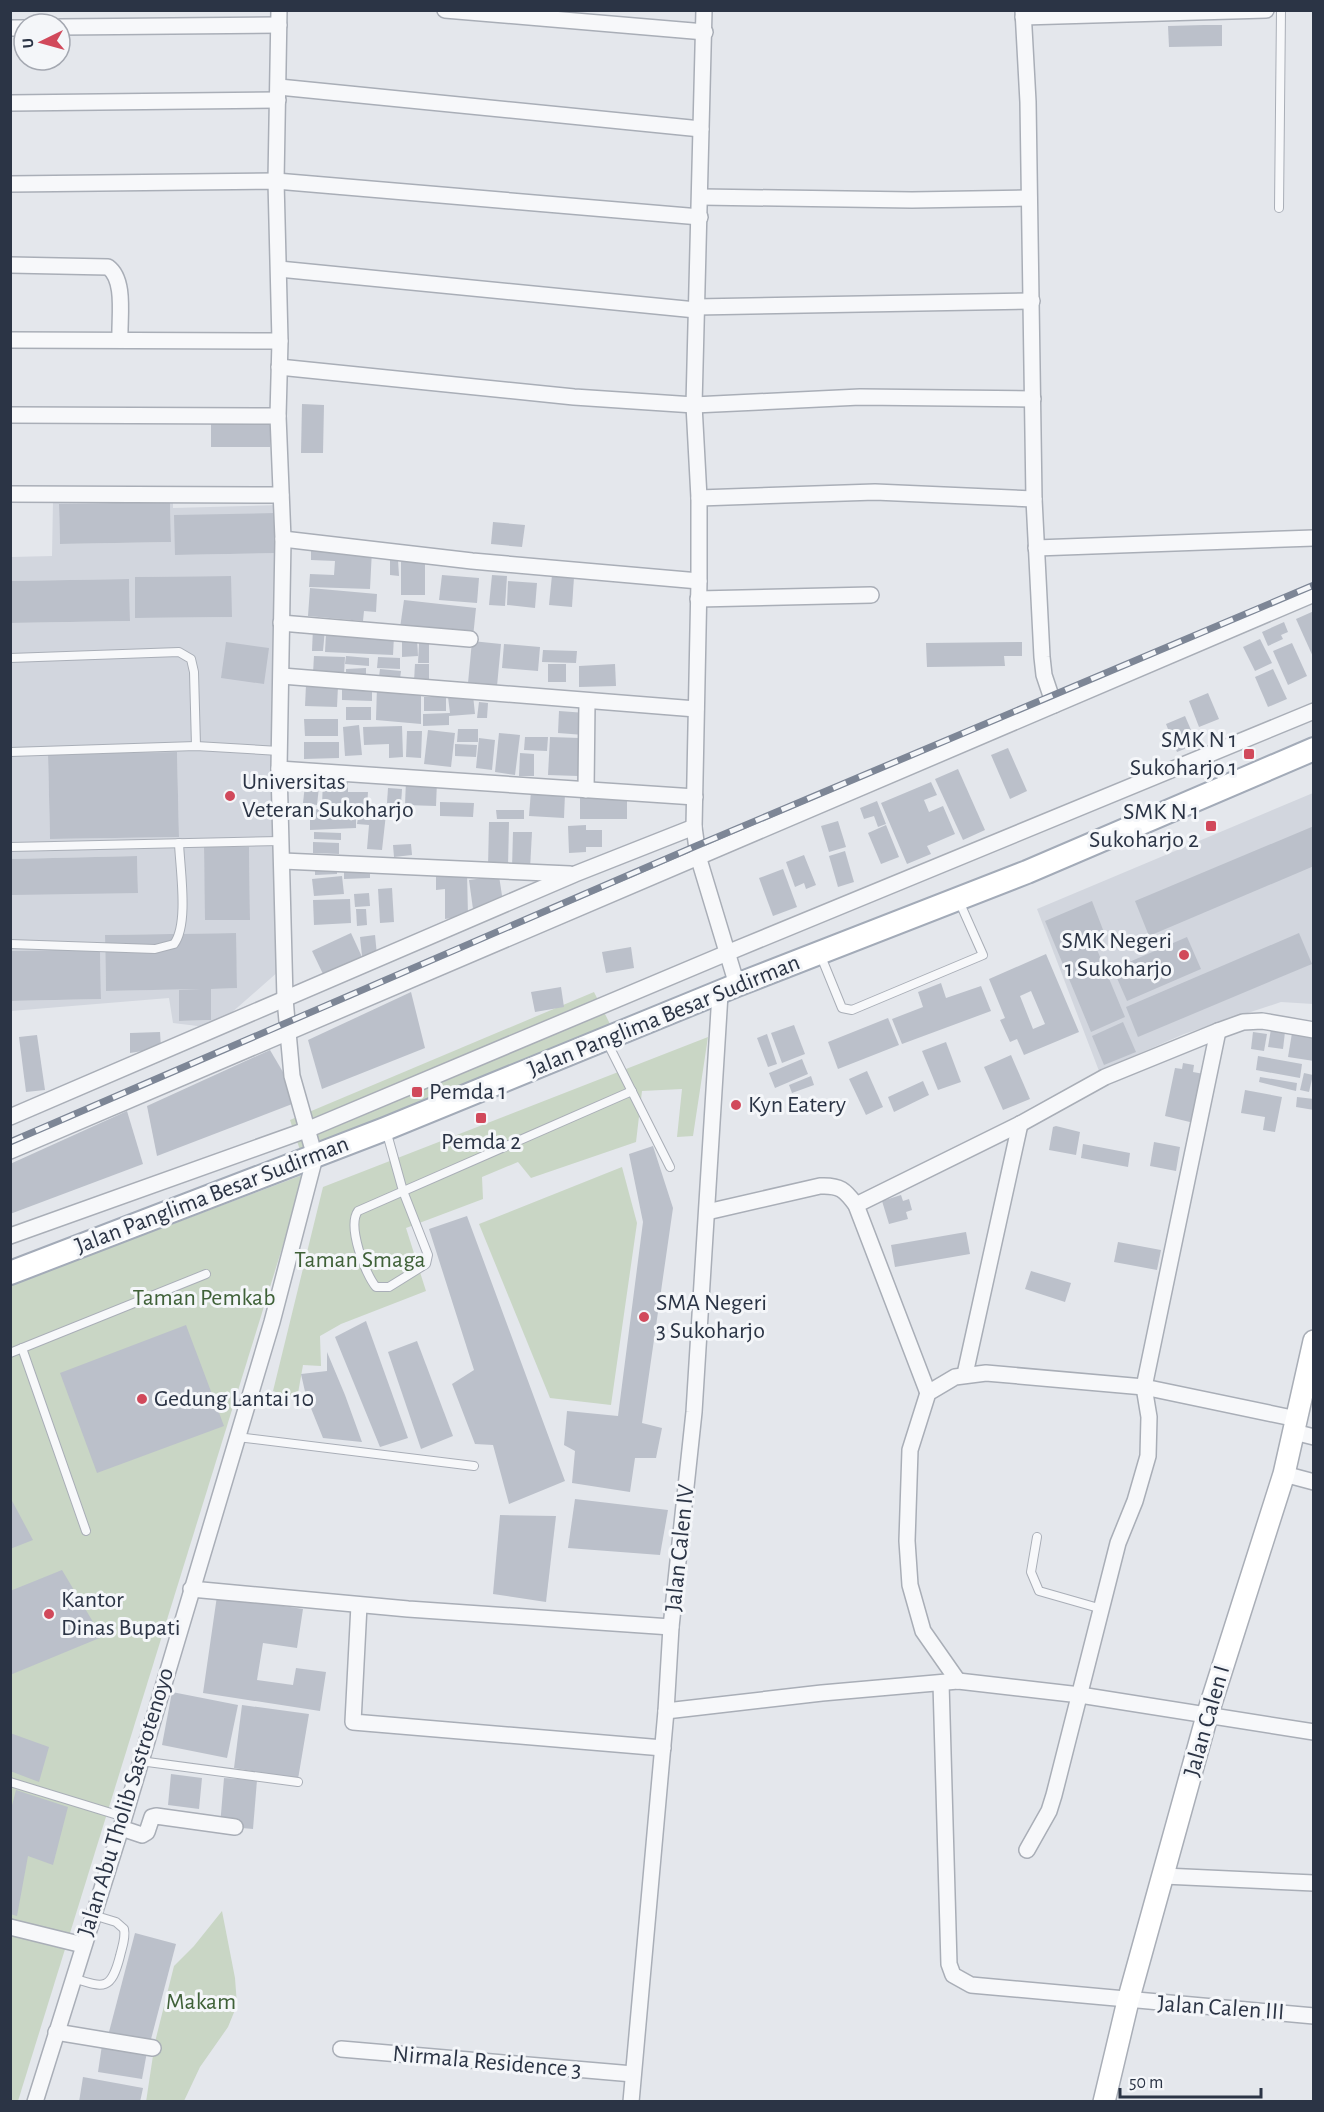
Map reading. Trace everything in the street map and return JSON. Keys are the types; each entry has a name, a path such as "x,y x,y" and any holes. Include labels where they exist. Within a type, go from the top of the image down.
{"main road":[{"name":"Jalan Panglima Besar Sudirman","path":"10,1273 386,1129 728,989 1027,872 1314,749"}],"street":[{"path":"445,10 705,32"},
{"path":"704,10 694,405 699,498 694,827 698,856 727,953 728,989"},
{"path":"1054,705 1044,675 1036,548 1028,102 1023,14 1266,10"},
{"path":"72,27 279,18 276,181 280,341 278,416 283,539 279,769 285,999 292,1076 315,1156"},
{"path":"10,103 279,94 701,129"},
{"path":"10,184 276,181 700,217"},
{"path":"701,197 912,200 1029,198"},
{"path":"10,265 108,267 116,273 118,283 120,340"},
{"path":"279,269 696,308 1032,301"},
{"path":"10,340 280,341"},
{"path":"279,367 574,397 694,405 861,397 1033,399"},
{"path":"10,415 278,416"},
{"path":"699,498 875,492 1034,499"},
{"path":"10,494 281,495"},
{"path":"1036,548 1314,538"},
{"path":"283,539 472,561 699,581"},
{"path":"10,1151 1314,594"},
{"path":"698,599 871,595"},
{"path":"282,623 470,639"},
{"path":"282,676 696,709"},
{"path":"586,702 586,790"},
{"path":"10,1236 309,1130 727,953 1314,711"},
{"path":"279,769 695,797"},
{"path":"10,1117 575,874 694,827"},
{"path":"283,861 575,874"},
{"name":"Jalan Calen IV","path":"631,2102 663,1748 671,1628 694,1412 707,1212 728,989"},
{"path":"856,1205 1020,1124 1105,1077 1218,1031 1243,1022 1262,1021 1314,1030"},
{"path":"1027,1850 1049,1811 1118,1543 1135,1501 1148,1456 1149,1417 1144,1387 1218,1031"},
{"path":"965,1374 1020,1124"},
{"name":"Jalan Abu Tholib Sastrotenoyo","path":"35,2102 122,1822 272,1322 315,1156"},
{"path":"707,1212 827,1185 844,1189 856,1205 928,1393 910,1449 907,1541 910,1585 923,1631 958,1681"},
{"name":"Jalan Calen I","path":"1104,2102 1128,2001 1207,1716 1284,1474 1302,1429 1314,1341"},
{"path":"928,1393 965,1374 986,1373 1144,1387 1302,1429"},
{"path":"1284,1474 1314,1482"},
{"path":"191,1589 359,1605 671,1628"},
{"path":"359,1605 353,1722 663,1748"},
{"path":"666,1711 822,1693 958,1681 1080,1695 1314,1732"},
{"name":"Jalan Calen III","path":"941,1683 949,1964 953,1976 971,1985 1128,2001 1314,2016"},
{"path":"122,1822 142,1835 147,1832 152,1817 156,1816 235,1827"},
{"path":"1164,1876 1314,1883"},
{"path":"10,1927 83,1945"},
{"path":"56,2032 153,2048"},
{"name":"Nirmala Residence 3","path":"341,2049 633,2074"}],"lane":[{"path":"1279,208 1281,10"},
{"path":"10,658 179,652 191,659 194,672 195,746"},
{"path":"10,752 195,746 279,751"},
{"path":"10,847 281,841"},
{"path":"10,944 155,949 174,944 180,936 182,919 179,843"},
{"path":"819,953 842,1008 852,1010 982,955 958,899"},
{"path":"606,1040 670,1167"},
{"path":"386,1129 403,1191 428,1255 426,1264 389,1287 376,1287 370,1279 352,1226 358,1211 403,1191 632,1091"},
{"path":"10,1353 206,1274"},
{"path":"22,1348 86,1531"},
{"path":"236,1436 474,1466"},
{"path":"1036,1537 1031,1572 1039,1591 1102,1609"},
{"path":"139,1761 298,1782"},
{"path":"10,1782 122,1822"},
{"path":"73,1978 101,1986 115,1976 124,1939 124,1929 116,1922 93,1915"}],"shaded area":[{"name":"Universitas Veteran Sukoharjo","path":"173,499 173,508 281,505 279,971 214,1028 173,1023 169,998 11,1011 11,1001 101,999 100,949 11,951 11,859 11,623 130,621 129,579 11,581 11,557 52,556 53,501","holes":["170,502 171,542 60,544 59,504","175,515 276,553 175,555","231,576 231,617 136,618 135,577","177,752 179,837 50,839 48,754","249,847 250,919 206,920 204,848","137,856 138,892 11,859","235,933 237,988 106,991 105,935","210,990 211,1020 179,1021 179,991"]},
{"name":"SMK Negeri 1 Sukoharjo","path":"1313,793 1313,1004 1281,1002 1184,1034 1099,1071 1037,909"}],"green space":[{"path":"594,992 610,1024 301,1153 290,1120"},
{"name":"Taman Smaga","path":"708,1037 693,1136 677,1137 682,1089 642,1091 636,1142 531,1178 518,1162 482,1177 483,1199 406,1228 426,1291 341,1324 320,1336 321,1366 303,1365 297,1399 273,1391 323,1187"},
{"path":"622,1167 637,1223 611,1405 550,1398 479,1224"},
{"name":"Taman Pemkab","path":"305,1174 18,2101 11,2101 11,1285"},
{"name":"Makam","path":"222,1911 235,1978 237,2005 228,2027 200,2067 184,2101 146,2102 155,2042 174,1966 194,1946"}],"building":[{"path":"1222,25 1222,46 1169,47 1168,26"},
{"path":"302,404 324,405 323,453 301,453"},
{"path":"211,421 270,421 270,447 211,447"},
{"path":"170,502 171,542 60,544 59,504"},
{"path":"276,513 277,553 175,555 174,515"},
{"path":"493,522 525,525 522,547 491,544"},
{"path":"311,548 372,550 370,589 309,587 310,574 334,575 335,561 311,560"},
{"path":"390,560 398,560 399,576 390,575"},
{"path":"401,562 425,562 425,595 401,595"},
{"path":"442,575 479,578 477,603 439,600"},
{"path":"492,575 507,576 505,606 489,605"},
{"path":"552,575 574,577 572,607 549,605"},
{"path":"231,576 232,617 135,618 135,577"},
{"path":"129,579 130,621 10,623 10,581"},
{"path":"508,581 537,583 535,608 507,605"},
{"path":"310,588 377,594 376,612 364,611 363,621 308,616"},
{"path":"404,600 476,608 473,637 400,628"},
{"path":"1314,611 1314,659 1296,619"},
{"path":"1284,622 1288,632 1281,635 1283,639 1268,646 1262,632"},
{"path":"313,628 325,629 323,651 312,651"},
{"path":"326,633 394,636 393,655 325,652"},
{"path":"402,638 417,638 418,656 402,657"},
{"path":"1260,639 1272,663 1255,671 1243,647"},
{"path":"472,641 501,644 497,686 468,683"},
{"path":"226,642 269,648 264,684 221,678"},
{"path":"1022,642 1022,656 1004,656 1005,666 927,667 926,643"},
{"path":"419,643 429,644 429,663 418,663"},
{"path":"1292,643 1307,676 1288,685 1273,651"},
{"path":"504,644 540,647 538,671 502,668"},
{"path":"543,650 577,651 576,663 542,662"},
{"path":"314,656 345,657 344,674 313,673"},
{"path":"346,656 369,658 369,666 345,664"},
{"path":"378,657 400,658 400,669 377,668"},
{"path":"415,664 429,664 429,682 414,681"},
{"path":"548,664 566,664 566,682 548,682"},
{"path":"615,664 616,686 579,687 579,666"},
{"path":"366,668 366,678 346,678 346,669"},
{"path":"380,669 401,671 400,679 379,677"},
{"path":"1273,669 1287,699 1268,707 1255,677"},
{"path":"306,685 338,686 337,707 305,706"},
{"path":"342,686 372,687 372,701 342,700"},
{"path":"377,686 421,690 421,724 376,720"},
{"path":"1208,693 1219,719 1199,727 1189,701"},
{"path":"473,695 475,714 449,716 449,725 423,726 423,714 450,713 448,697"},
{"path":"424,697 446,697 446,711 424,711"},
{"path":"479,702 488,703 487,718 477,718"},
{"path":"346,707 371,707 371,720 346,720"},
{"path":"559,711 586,713 584,735 558,733"},
{"path":"1185,716 1197,744 1177,752 1166,724"},
{"path":"304,719 338,719 338,736 305,736"},
{"path":"359,725 362,755 345,756 343,727"},
{"path":"402,726 403,757 389,758 389,744 364,745 363,727"},
{"path":"458,729 478,729 478,742 457,742"},
{"path":"428,730 455,733 451,767 424,764"},
{"path":"407,731 422,731 421,758 406,757"},
{"path":"499,733 520,735 515,775 495,772"},
{"path":"525,737 548,737 547,751 524,750"},
{"path":"550,737 580,738 578,776 548,775"},
{"path":"479,738 495,740 492,770 476,768"},
{"path":"304,742 339,742 339,758 304,759"},
{"path":"455,744 477,745 476,757 455,756"},
{"path":"1008,748 1027,791 1010,799 991,755"},
{"path":"177,752 179,837 50,839 48,754"},
{"path":"520,753 534,754 534,776 519,776"},
{"path":"958,769 985,830 963,840 935,779"},
{"path":"306,776 320,778 317,805 303,803"},
{"path":"323,778 348,778 348,792 368,792 367,807 322,806"},
{"path":"406,780 437,781 436,806 405,805"},
{"path":"931,782 937,795 924,800 929,812 943,806 955,834 927,846 931,854 907,864 881,803"},
{"path":"388,788 402,789 401,804 387,803"},
{"path":"531,791 565,793 564,818 529,816"},
{"path":"580,797 627,798 627,819 580,819"},
{"path":"877,801 886,824 878,827 874,816 864,819 860,808"},
{"path":"440,802 474,803 473,817 440,816"},
{"path":"310,809 356,811 356,828 310,830"},
{"path":"496,810 524,810 524,819 497,819"},
{"path":"359,812 386,814 382,850 367,849 369,825 357,824"},
{"path":"838,821 846,847 829,852 821,826"},
{"path":"489,822 509,822 508,867 488,867"},
{"path":"586,825 586,830 602,830 602,847 586,847 586,852 569,853 568,826"},
{"path":"886,825 899,857 881,864 868,833"},
{"path":"1314,826 1314,866 1149,936 1135,901"},
{"path":"314,832 341,833 341,840 314,839"},
{"path":"513,832 532,832 530,869 512,869"},
{"path":"313,842 339,843 339,854 313,853"},
{"path":"411,844 412,855 394,857 393,845"},
{"path":"204,847 249,847 250,920 205,920"},
{"path":"845,851 854,882 838,887 829,856"},
{"path":"804,855 816,885 806,889 804,883 795,887 786,862"},
{"path":"137,856 138,893 12,895 11,859"},
{"path":"337,864 337,874 315,875 315,865"},
{"path":"370,866 370,878 344,879 344,867"},
{"path":"783,869 797,907 773,916 759,878"},
{"path":"467,872 468,916 445,919 445,889 436,890 436,873"},
{"path":"342,876 344,894 314,896 312,879"},
{"path":"499,876 503,902 473,909 469,880"},
{"path":"392,888 394,922 380,923 378,889"},
{"path":"369,893 370,906 355,907 354,894"},
{"path":"350,899 351,923 314,925 313,900"},
{"path":"1092,901 1105,935 1093,940 1125,1017 1091,1032 1045,921"},
{"path":"356,909 366,909 367,925 357,926"},
{"path":"236,933 237,988 211,989 211,1020 179,1021 179,990 201,989 106,991 105,935"},
{"path":"351,933 362,957 323,974 312,951"},
{"path":"1299,933 1312,964 1138,1037 1126,1007"},
{"path":"375,935 377,955 362,956 360,937"},
{"path":"1187,937 1201,969 1127,1001 1113,969"},
{"path":"631,947 634,968 606,973 602,952"},
{"path":"100,949 101,999 10,1001 10,951"},
{"path":"1046,954 1079,1032 1024,1055 1017,1039 1010,1042 1000,1020 1005,1018 989,979","holes":["1031,991 1045,1024 1033,1029 1020,996"]},
{"path":"941,983 946,998 981,986 991,1011 902,1044 892,1019 923,1007 918,992"},
{"path":"561,987 564,1007 535,1012 531,992"},
{"path":"411,992 425,1048 322,1089 308,1040"},
{"path":"888,1018 899,1045 838,1069 828,1042"},
{"path":"1123,1022 1136,1052 1104,1065 1092,1036"},
{"path":"794,1025 805,1054 782,1063 771,1033"},
{"path":"1271,1029 1285,1032 1283,1049 1268,1047"},
{"path":"160,1032 161,1048 130,1053 130,1033"},
{"path":"1253,1032 1267,1034 1264,1051 1251,1049"},
{"path":"1292,1033 1314,1037 1314,1061 1288,1057"},
{"path":"767,1034 777,1064 768,1067 757,1038"},
{"path":"37,1035 45,1090 26,1092 19,1037"},
{"path":"946,1042 961,1082 938,1090 922,1051"},
{"path":"270,1050 300,1101 157,1156 147,1106"},
{"path":"1011,1055 1030,1099 1003,1110 984,1067"},
{"path":"1258,1056 1302,1064 1300,1078 1256,1070"},
{"path":"802,1059 808,1074 775,1088 769,1073"},
{"path":"1183,1063 1194,1065 1193,1072 1204,1074 1194,1123 1165,1116 1175,1068 1182,1069"},
{"path":"867,1071 883,1107 866,1115 849,1079"},
{"path":"1304,1073 1313,1075 1309,1092 1300,1090"},
{"path":"811,1076 814,1085 792,1093 789,1085"},
{"path":"1260,1077 1297,1083 1296,1091 1259,1082"},
{"path":"923,1081 929,1095 894,1112 888,1097"},
{"path":"1245,1090 1282,1097 1275,1132 1263,1130 1265,1117 1241,1113"},
{"path":"1297,1097 1314,1099 1314,1110 1296,1107"},
{"path":"127,1111 143,1164 10,1214 10,1164"},
{"path":"1053,1127 1080,1132 1076,1155 1049,1150"},
{"path":"1154,1142 1180,1147 1176,1171 1150,1166"},
{"path":"1083,1144 1130,1153 1128,1167 1081,1158"},
{"name":"SMA Negeri 3 Sukoharjo","path":"653,1146 673,1208 642,1423 662,1428 656,1458 635,1458 630,1492 572,1483 575,1451 564,1445 567,1411 618,1416 643,1222 629,1154"},
{"path":"901,1195 903,1201 909,1199 912,1210 906,1212 908,1219 889,1224 882,1201"},
{"path":"467,1216 565,1481 509,1504 493,1445 475,1444 452,1384 474,1370 429,1229"},
{"path":"966,1232 970,1254 895,1267 891,1245"},
{"path":"1118,1242 1161,1250 1157,1270 1114,1262"},
{"path":"1031,1271 1071,1283 1065,1302 1025,1289"},
{"path":"366,1321 408,1438 380,1447 335,1337"},
{"name":"Gedung Lantai 10","path":"186,1325 224,1426 97,1473 60,1373"},
{"path":"417,1341 453,1436 421,1449 388,1352"},
{"path":"327,1352 362,1442 323,1438 306,1396 301,1374 327,1371"},
{"path":"10,1497 33,1540 10,1549"},
{"path":"575,1499 668,1510 660,1555 568,1548"},
{"path":"500,1515 556,1516 546,1602 493,1594"},
{"name":"Kantor Dinas Bupati","path":"62,1570 102,1637 10,1675 10,1591"},
{"path":"217,1596 303,1609 297,1648 263,1643 257,1680 293,1685 296,1668 326,1672 320,1711 203,1693"},
{"path":"172,1692 238,1705 227,1758 162,1745"},
{"path":"242,1705 309,1714 298,1779 234,1768"},
{"path":"10,1733 49,1747 39,1782 10,1771"},
{"path":"171,1774 202,1778 199,1809 168,1805"},
{"path":"224,1778 257,1780 253,1829 220,1826"},
{"path":"16,1790 68,1807 53,1865 28,1856 17,1916 10,1914 10,1813"},
{"path":"135,1933 176,1944 150,2043 109,2032"},
{"path":"102,2045 147,2052 142,2079 98,2072"},
{"path":"83,2077 143,2088 140,2102 79,2102"}],"railway":[{"path":"10,1142 696,846 1314,585"}],"place":[{"name":"SMK N 1 Sukoharjo 1","path":"1249,754"},
{"name":"Universitas Veteran Sukoharjo","path":"230,796"},
{"name":"SMK N 1 Sukoharjo 2","path":"1211,826"},
{"name":"SMK Negeri 1 Sukoharjo","path":"1184,955"},
{"name":"Pemda 1","path":"417,1092"},
{"name":"Kyn Eatery","path":"736,1105"},
{"name":"Pemda 2","path":"481,1118"},
{"name":"SMA Negeri 3 Sukoharjo","path":"644,1317"},
{"name":"Gedung Lantai 10","path":"142,1399"},
{"name":"Kantor Dinas Bupati","path":"49,1614"}]}
